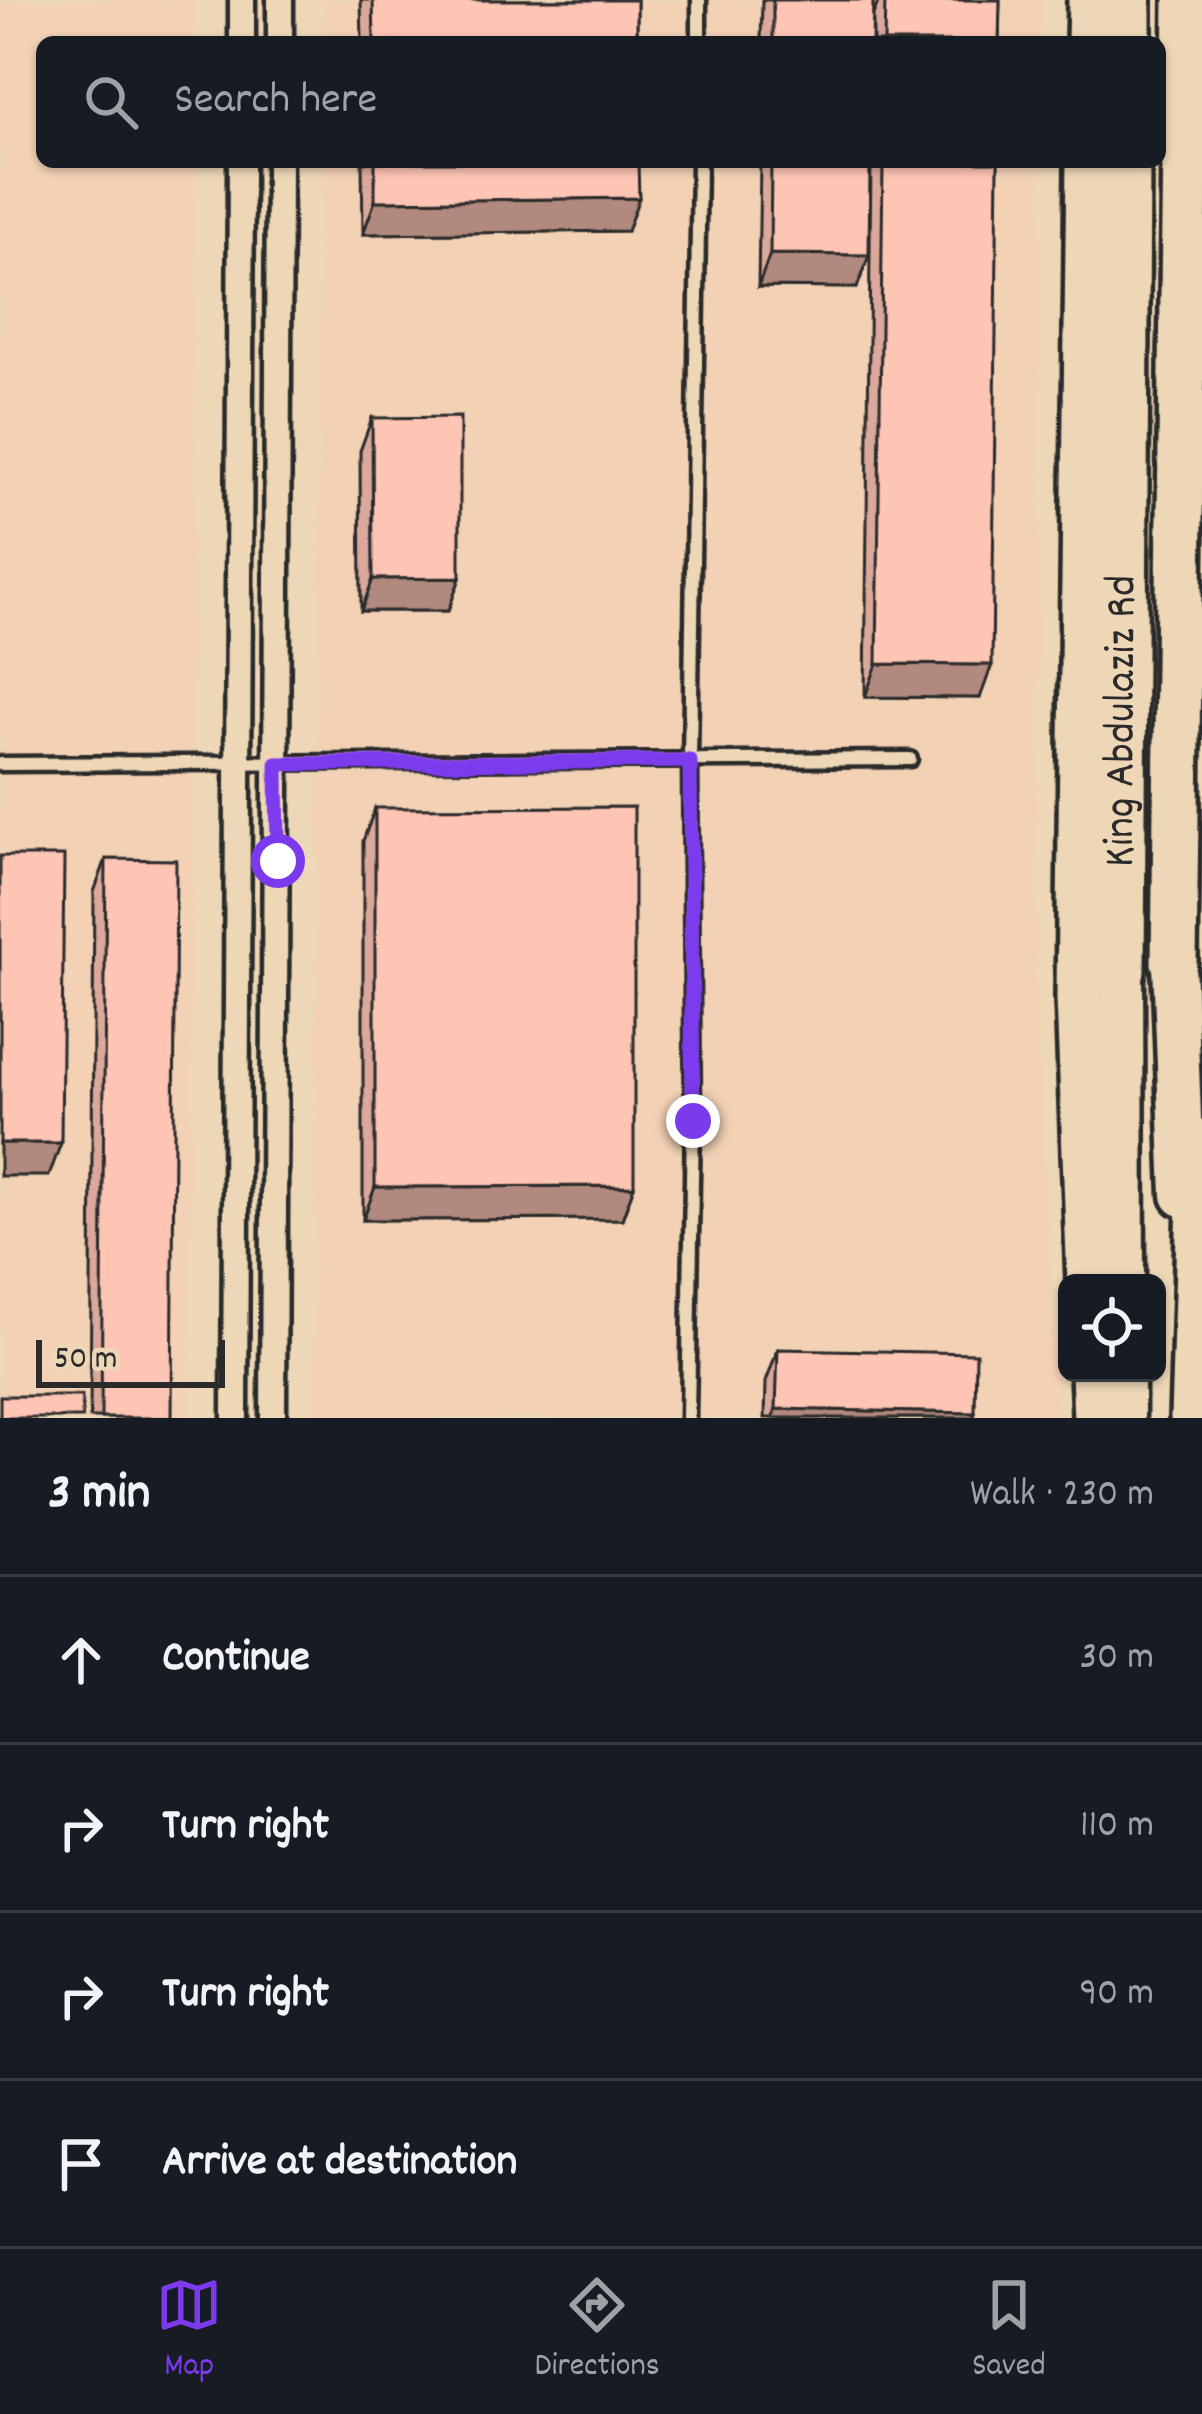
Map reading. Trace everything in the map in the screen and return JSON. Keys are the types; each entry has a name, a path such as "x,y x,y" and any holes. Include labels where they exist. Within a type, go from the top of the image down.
{"highway":[{"path":"1090,36 1091,0"},
{"path":"1128,0 1128,36"},
{"name":"King Abdulaziz Rd","path":"1187,0 1174,962 1192,1418"},
{"path":"1089,168 1078,998 1090,1274"},
{"name":"King Abdulaziz Rd","path":"1123,1274 1127,168"},
{"path":"1192,1418 1202,1142"},
{"path":"1094,1382 1096,1418"},
{"path":"1123,1382 1123,1418"}],"street":[{"path":"242,0 242,36"},
{"path":"280,0 280,36"},
{"path":"235,1418 241,168"},
{"path":"273,1418 279,168"}],"lane":[{"path":"699,0 699,36"},
{"path":"688,1418 693,1121 690,761 699,168"},
{"path":"0,764 910,760"}],"shaded area":[{"path":"0,0 196,0 196,36 36,36 36,168 195,168 189,1418 0,1418"},
{"path":"322,0 1042,0 1042,36 321,36"},
{"path":"321,168 1041,168 1036,1017 1059,1418 314,1418"}],"building":[{"path":"373,0 637,0 637,36 374,36"},
{"path":"773,0 873,0 872,36 773,36"},
{"path":"885,0 1000,0 999,36 884,36"},
{"path":"375,168 638,168 639,198 375,201"},
{"path":"771,168 870,168 869,255 770,254"},
{"path":"883,168 998,168 992,665 877,664"},
{"path":"460,417 460,578 373,579 372,418"},
{"path":"634,807 634,1186 375,1187 375,808"},
{"path":"0,856 64,856 61,1143 0,1143"},
{"path":"106,859 176,860 172,1418 101,1418"},
{"path":"778,1349 976,1353 975,1413 776,1409"},
{"path":"0,1396 82,1396 82,1418 0,1418"}],"route":[{"path":"278,861 277,764 690,761 693,1121"}]}
